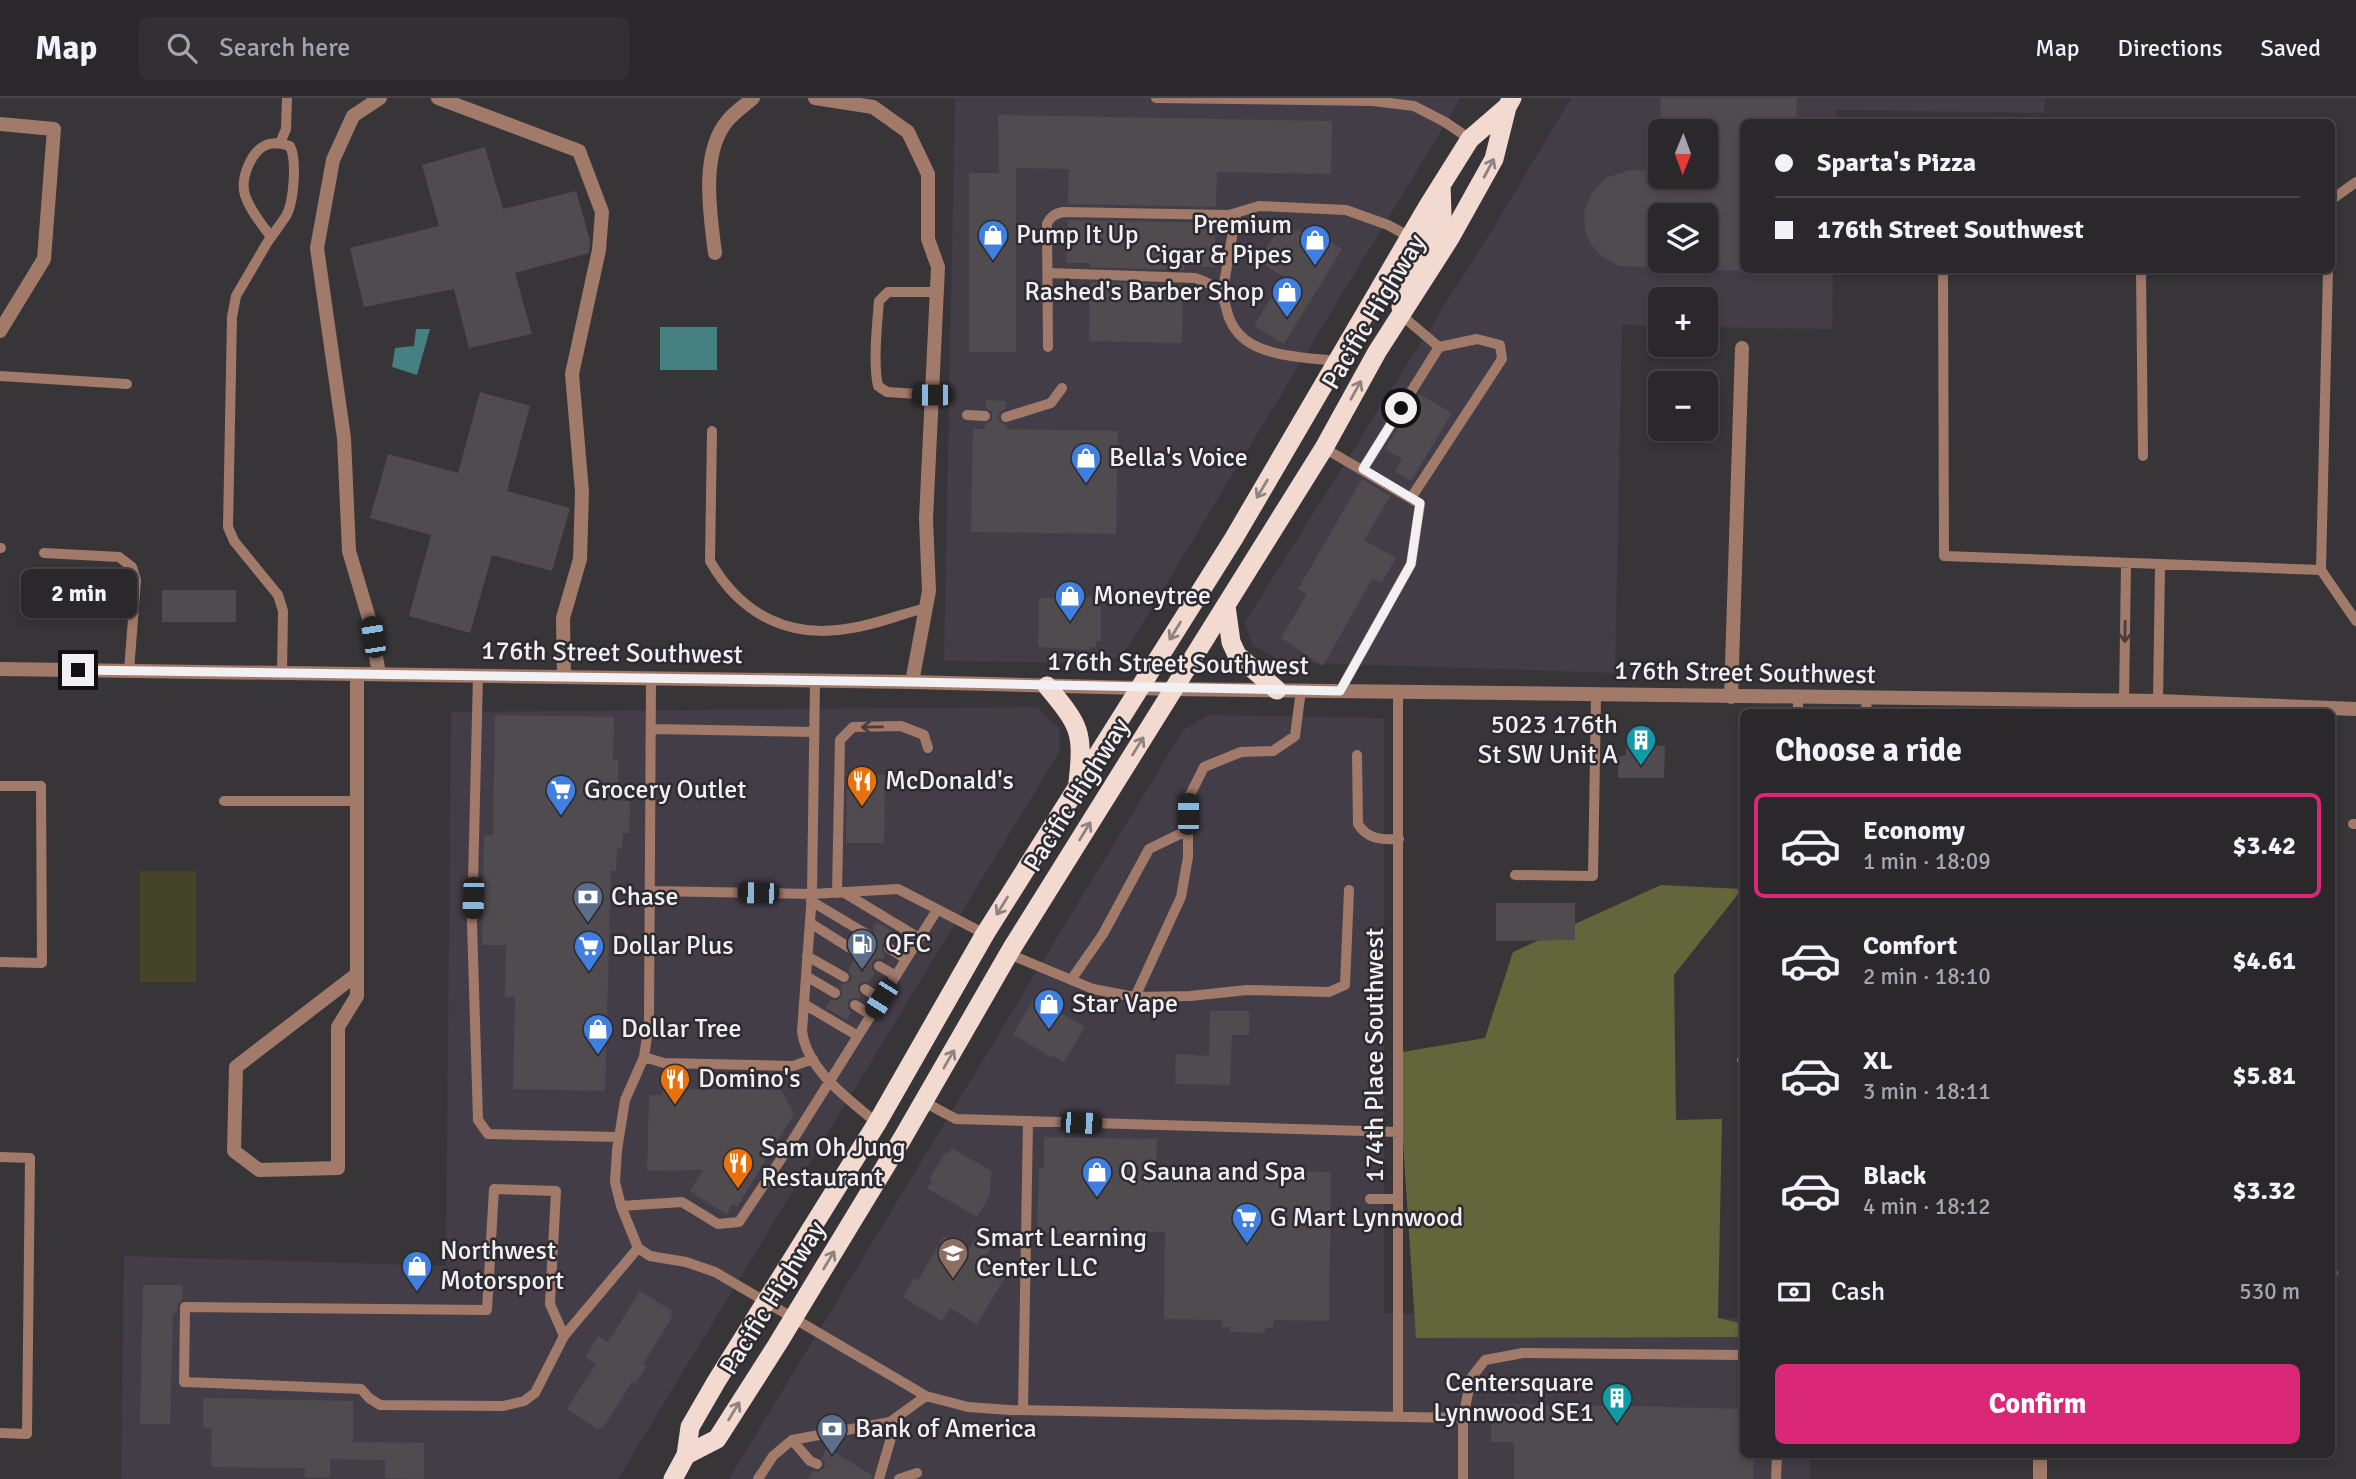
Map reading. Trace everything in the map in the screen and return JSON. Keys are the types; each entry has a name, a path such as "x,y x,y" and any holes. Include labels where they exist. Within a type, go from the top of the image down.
{"highway":[{"name":"Pacific Highway","path":"673,1479 686,1455 690,1427 877,1123 985,934 1234,538 1441,185 1470,139 1509,102"},
{"name":"Pacific Highway","path":"686,1455 717,1439 794,1318 1009,954 1324,448 1400,314 1450,238 1494,159 1509,102"},
{"path":"1400,314 1406,278 1442,214 1441,185"},
{"path":"1226,606 1231,642 1237,655 1277,690"},
{"path":"1047,686 1072,716 1080,734 1082,750 1077,788"}],"street":[{"path":"379,674 370,622 349,551 344,438 317,248 333,160 353,116 380,98"},
{"path":"438,98 579,150 603,212 599,250 572,374 582,492 580,559 563,618 564,677"},
{"path":"715,253 709,203 713,149 727,120 753,98"},
{"path":"816,98 873,107 908,132 928,174 928,239 938,267 926,519 929,592 912,682"},
{"path":"0,124 54,129 44,259 0,331"},
{"path":"1731,697 1742,348"},
{"name":"176th Street Southwest","path":"0,669 1731,697 1798,705 2039,707 2158,701 2356,709"},
{"path":"357,674 357,801 357,974 357,996 338,1027 338,1168 258,1170 234,1151 236,1067 357,974"},
{"path":"2040,1458 2040,1479"}],"lane":[{"path":"280,143 286,129 288,98"},
{"path":"1156,98 1417,102 1470,139"},
{"path":"271,237 249,205 244,191 246,173 256,154 267,144 280,143 290,146 294,154 292,200 287,214 236,296 232,317 228,527 234,541 278,595 283,611 282,673"},
{"path":"2335,197 2356,182"},
{"path":"1048,347 1047,225 1055,214 1236,214 1252,206 1346,211 1388,225 1410,237"},
{"path":"1222,295 1236,214"},
{"path":"1048,273 1195,278 1215,286 1222,295 1234,327 1250,342 1279,354 1337,361"},
{"path":"1943,273 1944,556 2321,570"},
{"path":"2141,273 2143,456"},
{"path":"2328,273 2321,570 2356,621"},
{"path":"932,395 887,392 878,386 875,374 877,317 879,301 888,292 937,292"},
{"path":"1400,314 1439,347"},
{"path":"1363,469 1439,347 1477,339 1500,345 1502,359 1411,498"},
{"path":"0,376 127,384"},
{"path":"1006,417 1051,403 1062,388"},
{"path":"967,415 985,416"},
{"path":"712,432 710,561 719,577 738,598 763,618 786,627 812,631 852,628 926,608"},
{"path":"1324,448 1420,503 1411,564 1340,691"},
{"path":"44,553 119,557 132,567 136,580 129,671"},
{"path":"2124,701 2126,564"},
{"path":"2158,701 2160,566"},
{"path":"478,675 472,923 478,1120 488,1134 619,1137"},
{"path":"651,678 649,1022 644,1057 625,1100 615,1182 621,1206 638,1248 650,1256 686,1262 715,1272 926,1396 968,1407 1463,1418"},
{"path":"815,681 811,897 804,1046 839,1092 877,1123"},
{"path":"1135,997 1181,897 1188,857 1188,799 1204,766 1241,752 1272,751 1294,736 1301,690"},
{"name":"174th Place Southwest","path":"1398,692 1398,1417"},
{"path":"1515,875 1593,876 1596,695"},
{"path":"840,892 840,740 853,727 901,726 924,735 928,748"},
{"path":"651,729 814,732"},
{"path":"1357,755 1357,824 1372,837 1399,839"},
{"path":"0,786 41,786 42,963 0,962"},
{"path":"224,801 357,801"},
{"path":"1071,980 1103,934 1149,849 1188,830"},
{"path":"650,891 811,897 840,892 898,889 985,934"},
{"path":"1009,954 1093,989 1135,997 1190,996 1247,990 1329,992 1345,985 1349,890"},
{"path":"840,892 919,938"},
{"path":"811,897 869,935"},
{"path":"621,1206 682,1202 718,1224 739,1222 937,910"},
{"path":"810,923 858,953"},
{"path":"889,948 906,959"},
{"path":"807,956 844,977"},
{"path":"879,966 896,976"},
{"path":"806,976 835,993"},
{"path":"865,989 881,999"},
{"path":"804,1004 858,1037"},
{"path":"855,1005 871,1015"},
{"path":"644,1057 664,1063 793,1066 813,1059"},
{"path":"924,1102 956,1119 1398,1132"},
{"path":"1023,1410 1028,1121"},
{"path":"0,1157 30,1158 27,1434 0,1433"},
{"path":"564,1336 550,1304 556,1191 494,1189 487,1310 185,1307 184,1382 361,1389 380,1405 503,1406 524,1401 535,1393 564,1336 638,1248"},
{"path":"1370,1199 1398,1199"},
{"path":"1462,1479 1463,1418 1471,1378 1485,1360 1523,1353 1740,1355"},
{"path":"758,1479 773,1456 792,1440 890,1422 926,1396"},
{"path":"879,1479 891,1438 890,1422"},
{"path":"792,1440 810,1461 817,1464"},
{"path":"1776,1479 1777,1458"},
{"path":"899,1479 917,1473"}],"shaded area":[{"path":"955,98 1461,98 1128,647 1117,657 1099,663 944,661"},
{"path":"1571,98 2045,98 2044,113 1836,110 1835,119 1740,119 1740,273 1833,273 1832,329 1718,327 1718,287 1648,287 1648,326 1622,325 1615,673 1283,662 1252,645 1245,622 1495,225"},
{"path":"1037,707 1059,728 1059,752 618,1479 121,1479 124,1256 446,1266 451,712"},
{"path":"1209,715 1384,718 1384,1313 1740,1318 1740,1458 1810,1458 1810,1479 729,1479 1183,730"}],"green space":[{"path":"140,871 196,871 196,982 140,982"},
{"path":"1661,885 1740,889 1674,975 1676,1120 1722,1119 1718,1318 1740,1323 1740,1337 1416,1338 1397,1053 1485,1038 1513,952"}],"water":[{"path":"660,327 717,327 717,370 660,370"},
{"path":"416,329 430,329 417,375 392,367 395,348 414,346"}],"building":[{"path":"1661,98 1797,98 1796,119 1740,119 1740,271 1718,270 1718,203 1648,203 1648,267 1619,266 1600,255 1590,243 1585,229 1584,212 1591,194 1606,178 1630,170 1648,171 1648,189 1718,189 1718,119 1660,119"},
{"path":"998,115 1332,121 1331,174 1217,172 1216,207 1068,204 1069,169 1016,168 1016,352 969,352 969,173 999,173"},
{"path":"485,147 503,209 576,191 590,240 589,253 515,273 532,334 469,348 454,289 364,307 350,248 439,226 422,165"},
{"path":"1068,220 1215,223 1215,267 1184,266 1184,270 1090,267 1090,263 1066,263"},
{"path":"1278,230 1313,231 1342,249 1284,344 1254,326 1284,277 1258,261"},
{"path":"1090,282 1183,285 1182,343 1089,341"},
{"path":"480,392 530,406 507,491 570,508 552,571 492,555 470,633 409,616 431,535 370,518 388,454 458,473"},
{"path":"1419,394 1452,413 1411,481 1395,472 1402,459 1385,449"},
{"path":"986,400 1006,401 1006,409 998,416 1006,429 1118,431 1116,534 971,532 973,429 985,429 985,424 992,420 992,412 986,408"},
{"path":"1362,479 1390,496 1364,540 1396,558 1381,583 1372,579 1323,666 1281,638 1307,594 1298,589"},
{"path":"162,590 236,590 236,622 162,622"},
{"name":"Moneytree","path":"1092,597 1092,600 1096,600 1096,606 1101,606 1101,641 1096,641 1096,647 1090,647 1090,650 1038,647 1039,598"},
{"path":"495,715 614,717 613,760 618,760 618,783 622,783 621,801 630,801 629,833 623,833 622,848 617,848 616,871 611,871 605,1091 513,1089 515,997 505,997 506,945 482,945 484,835 493,835"},
{"name":"5023 176th St SW Unit A","path":"1665,746 1664,778 1618,778 1618,757 1626,755 1626,747"},
{"path":"847,775 885,775 884,843 846,843"},
{"path":"1496,903 1575,903 1575,940 1496,941"},
{"name":"QFC","path":"877,922 897,934 893,941 882,944 885,955 883,959 876,959 872,963 875,973 869,982 858,985 861,996 859,999 852,998 848,1001 851,1012 847,1020 826,1008 831,1000 838,1000 842,996 839,986 850,981 852,976 848,970 854,960 865,957 862,946 875,938 873,929"},
{"name":"Star Vape","path":"1035,997 1085,1027 1064,1062 1054,1056 1052,1058 1013,1034"},
{"path":"1210,1011 1249,1011 1249,1035 1232,1035 1230,1085 1175,1084 1176,1054 1209,1056"},
{"path":"663,1089 781,1090 794,1114 737,1207 732,1204 727,1215 690,1191 703,1170 647,1171 649,1095 662,1095"},
{"name":"G Mart Lynnwood","path":"1044,1137 1157,1139 1156,1168 1331,1172 1329,1321 1273,1320 1273,1327 1265,1328 1265,1333 1230,1332 1230,1327 1222,1327 1222,1320 1164,1319 1165,1232 1037,1233 1039,1168 1044,1168"},
{"path":"952,1148 991,1171 990,1195 977,1217 927,1188 932,1181 929,1179 945,1153 948,1154"},
{"path":"944,1236 968,1251 975,1239 991,1248 986,1257 1009,1271 977,1324 950,1308 942,1321 903,1297 914,1278 918,1280"},
{"path":"143,1285 183,1285 182,1300 178,1304 177,1313 173,1313 170,1424 140,1424"},
{"path":"640,1291 672,1311 670,1314 673,1316 643,1364 647,1366 635,1384 632,1382 603,1428 598,1430 567,1409 596,1364 585,1357 598,1336 608,1342"},
{"name":"Centersquare Lynnwood SE1","path":"1628,1389 1631,1406 1740,1409 1740,1458 1754,1458 1753,1479 1514,1479 1514,1442 1491,1442 1491,1404 1611,1406 1616,1394"},
{"path":"203,1398 353,1401 353,1442 424,1443 424,1479 385,1478 385,1460 330,1459 330,1478 305,1477 305,1468 211,1467 212,1428 203,1427"},
{"name":"Bank of America","path":"827,1448 872,1475 871,1479 808,1479 813,1471 819,1472 824,1468 825,1462 821,1458"}],"place":[{"name":"Pump It Up","path":"993,262"},
{"name":"Premium Cigar & Pipes","path":"1315,267"},
{"name":"Rashed's Barber Shop","path":"1287,319"},
{"name":"Bella's Voice","path":"1086,485"},
{"name":"Moneytree","path":"1070,623"},
{"name":"5023 176th St SW Unit A","path":"1641,767"},
{"name":"McDonald's","path":"862,808"},
{"name":"Grocery Outlet","path":"561,817"},
{"name":"Chase","path":"588,924"},
{"name":"QFC","path":"862,971"},
{"name":"Dollar Plus","path":"589,973"},
{"name":"Star Vape","path":"1049,1031"},
{"name":"Dollar Tree","path":"598,1056"},
{"name":"Domino's","path":"675,1106"},
{"name":"Sam Oh Jung Restaurant","path":"738,1190"},
{"name":"Q Sauna and Spa","path":"1097,1199"},
{"name":"G Mart Lynnwood","path":"1247,1245"},
{"name":"Smart Learning Center LLC","path":"953,1280"},
{"name":"Northwest Motorsport","path":"417,1293"},
{"name":"Centersquare Lynnwood SE1","path":"1617,1425"},
{"name":"Bank of America","path":"832,1456"}],"route":[{"path":"78,670 1340,691 1411,564 1420,503 1363,469 1401,408"}]}
